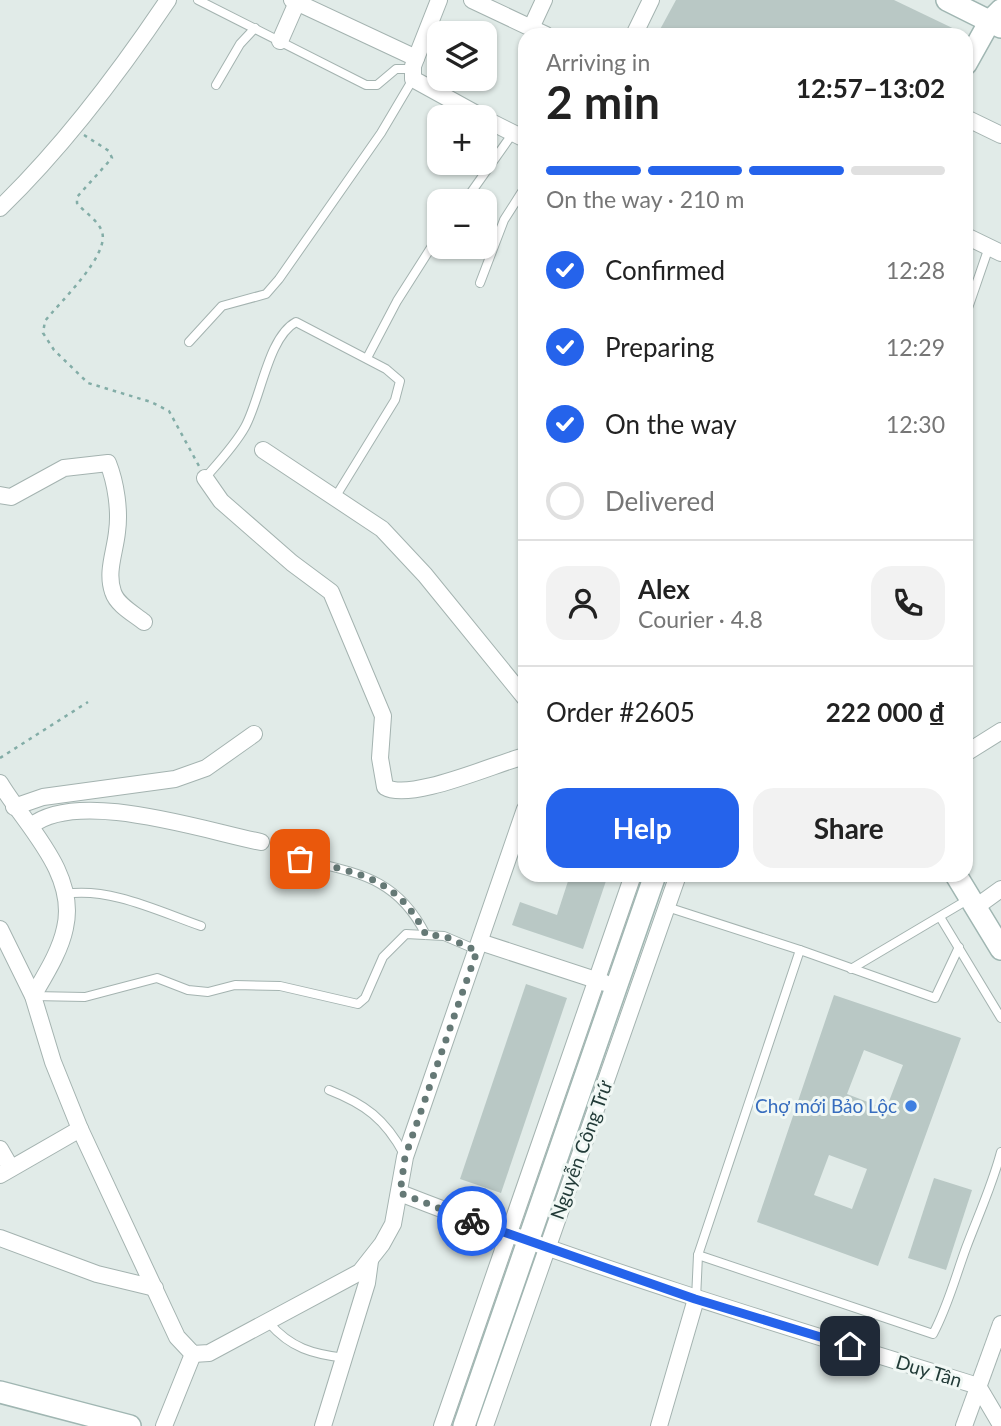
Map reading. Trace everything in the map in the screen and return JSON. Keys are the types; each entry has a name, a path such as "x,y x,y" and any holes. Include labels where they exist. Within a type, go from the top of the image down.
{"street":[{"path":"0,208 32,177 74,126 168,0"},
{"path":"414,69 439,0"},
{"path":"472,0 532,28"},
{"path":"539,28 544,0"},
{"path":"637,28 651,0"},
{"path":"947,0 997,19 973,54"},
{"path":"280,41 296,1 414,69 465,105"},
{"path":"973,121 1001,135"},
{"path":"497,125 518,136"},
{"path":"973,239 995,250"},
{"path":"263,450 382,529 404,550 518,689"},
{"path":"0,495 11,498 64,468 108,463 113,477 118,531 110,565 113,592 119,602 144,622"},
{"path":"205,478 221,501 292,563 331,592 383,716 380,758 385,787 391,791 412,790 518,758"},
{"path":"973,749 1001,731"},
{"path":"14,807 43,797 175,779 206,768 254,734"},
{"path":"0,783 51,858 65,894 66,926 33,996"},
{"path":"31,826 43,816 102,811 146,815 261,842"},
{"path":"193,1354 209,1353 226,1346 360,1272 393,1224 405,1157 518,831"},
{"name":"Nguyễn Công Trứ","path":"464,1426 526,1242 606,983 631,882"},
{"name":"Nguyễn Công Trứ","path":"606,983 652,882"},
{"name":"Nguyễn Công Trứ","path":"442,1426 637,993 676,882"},
{"path":"960,882 1001,949"},
{"path":"973,903 1001,889"},
{"path":"0,929 33,996 53,1062 80,1129 177,1337 193,1354"},
{"path":"479,946 637,993"},
{"path":"0,1149 6,1172 80,1129"},
{"name":"Duy Tân","path":"400,1193 526,1242 695,1299 978,1386 1001,1425"},
{"path":"0,1238 97,1273 155,1288"},
{"name":"Nguyễn Công Trứ","path":"485,1426 526,1242"},
{"path":"323,1426 367,1283 370,1261"},
{"path":"659,1426 695,1299"},
{"path":"964,1426 1001,1324"},
{"path":"164,1426 193,1354"},
{"path":"0,1392 130,1426"}],"lane":[{"path":"189,342 222,306 266,294 279,279 387,123 414,69 396,69 377,85 366,85 198,0"},
{"path":"216,85 240,44 254,28"},
{"path":"475,189 518,137"},
{"path":"480,284 504,220 518,198"},
{"path":"973,299 995,250"},
{"path":"367,358 397,301 427,253"},
{"path":"205,478 244,429 258,402 278,341 288,326 296,321 367,358 400,381 395,400 336,496"},
{"path":"300,859 368,875 416,915 426,935"},
{"path":"65,894 83,891 103,895 153,908 201,926"},
{"path":"851,969 940,917 973,903"},
{"path":"667,907 935,998 959,947"},
{"path":"940,917 1001,1018"},
{"path":"33,996 85,997 157,978 188,990 208,992 235,985 280,986 358,1004 365,998 383,957 406,934 444,936 479,946"},
{"path":"695,1299 698,1255 800,950"},
{"path":"329,1090 360,1102 405,1157"},
{"path":"698,1255 933,1334 946,1310 966,1247 996,1188 1001,1152"},
{"path":"269,1322 281,1337 297,1348 313,1354 345,1358"}],"path":[{"path":"74,126 109,151 112,158 77,197 77,203 100,227 103,243 95,261 44,321 43,333 54,351 88,383 150,402 169,411 205,478"},
{"path":"0,758 88,702"}],"building":[{"path":"676,0 894,0 952,28 661,28"},
{"path":"568,882 606,882 583,949 512,925 520,902 557,915"},
{"path":"526,984 567,998 501,1193 460,1179"},
{"path":"834,995 961,1038 878,1266 757,1222","holes":["864,1050 903,1065 886,1109 847,1094","829,1155 867,1169 852,1209 814,1195"]},
{"path":"934,1178 972,1190 946,1270 908,1258"}],"way so far":[{"path":"300,859 368,875 416,915 426,935 444,936 477,951 405,1157 400,1193 472,1221"}],"place":[{"name":"Chợ mới Bảo Lộc","path":"911,1106"}],"route":[{"path":"472,1221 528,1243 695,1299 850,1346"}]}
